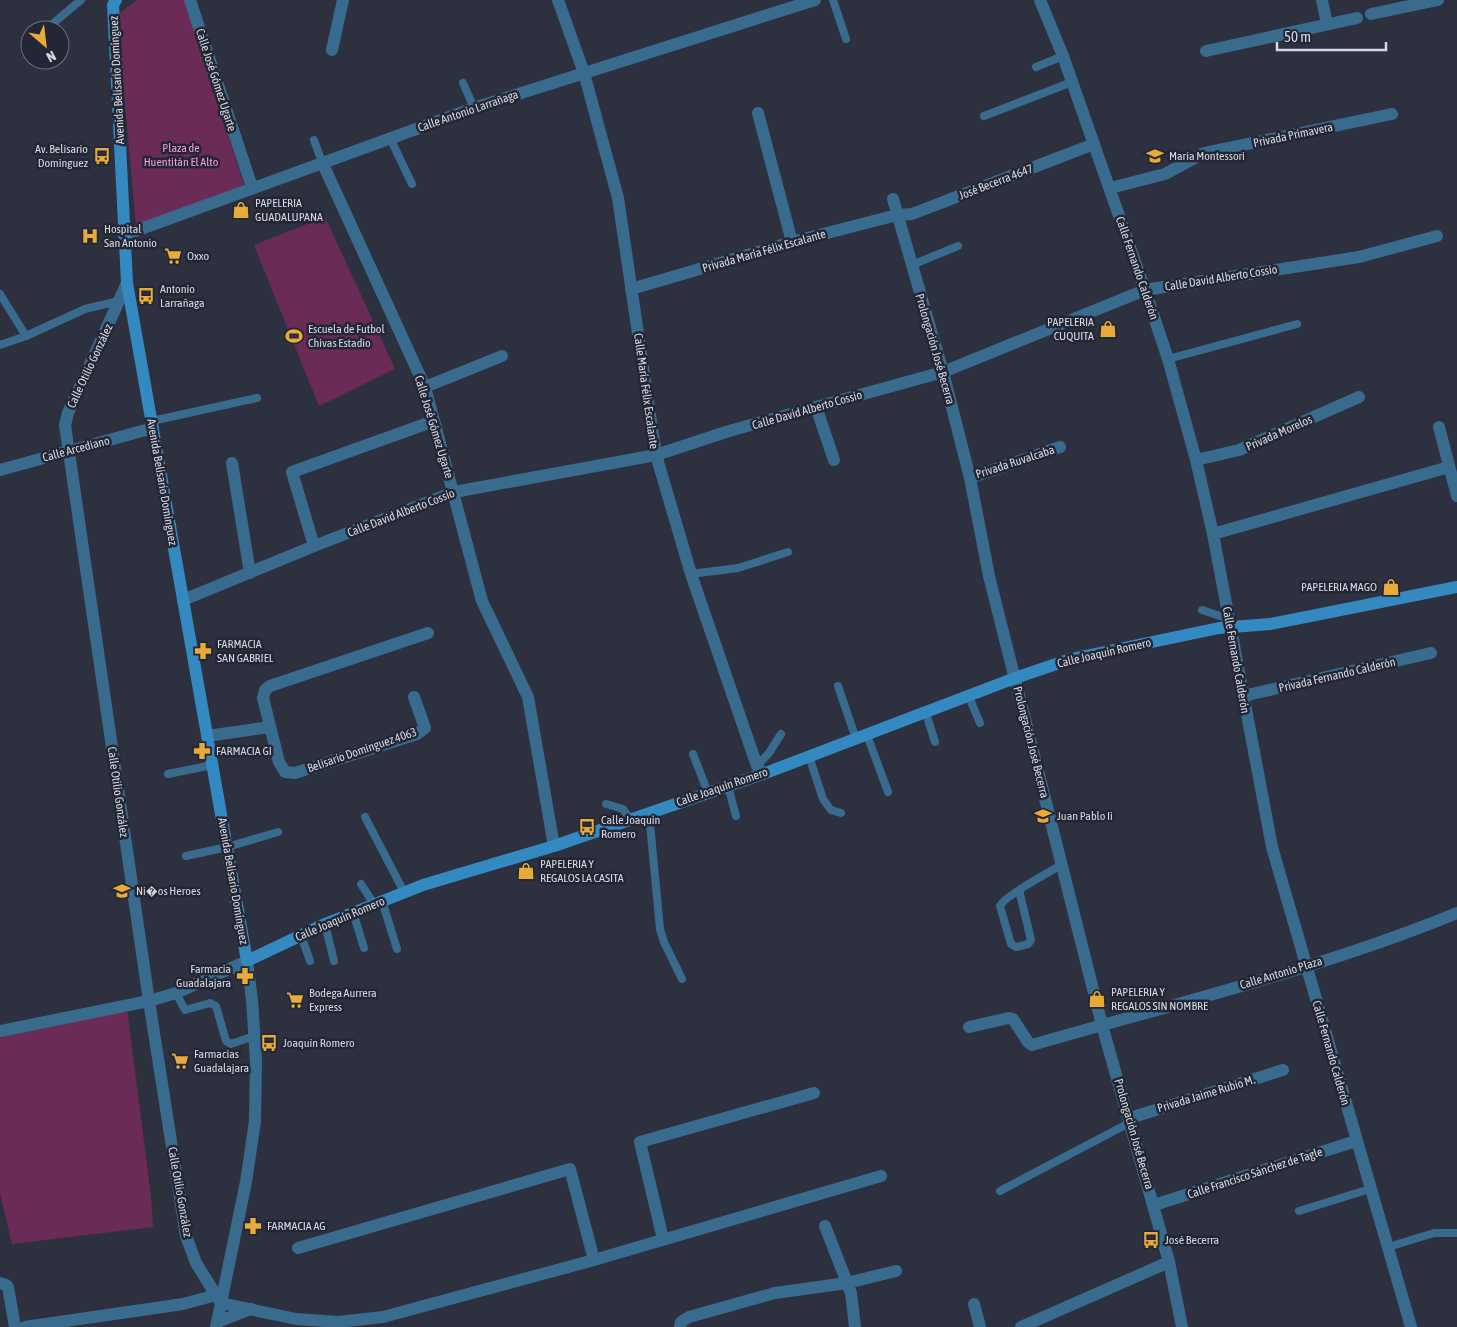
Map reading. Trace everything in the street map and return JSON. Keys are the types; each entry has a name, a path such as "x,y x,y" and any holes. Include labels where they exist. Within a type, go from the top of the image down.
{"street":[{"name":"Calle José Gómez Ugarte","path":"190,0 252,188"},
{"path":"332,50 343,0"},
{"name":"Calle María Félix Escalante","path":"558,0 584,73 618,198 656,455 691,574 760,770"},
{"name":"Calle Antonio Larrañaga","path":"124,235 474,108 816,0"},
{"name":"Calle Fernando Calderón","path":"1040,0 1063,56 1168,359 1196,460 1213,534 1272,847 1411,1327"},
{"path":"1322,0 1327,24"},
{"path":"1371,14 1415,2 1438,0"},
{"name":"Avenida Belisario Domínguez","path":"115,1 124,235 128,283 247,961"},
{"path":"1206,51 1357,18"},
{"path":"758,113 792,242"},
{"name":"Privada Primavera","path":"1110,188 1165,174 1187,161 1204,154 1392,114"},
{"name":"José Becerra 4647","path":"897,215 912,214 1094,144"},
{"name":"Calle José Gómez Ugarte","path":"322,162 425,387 482,601 528,697 554,846"},
{"name":"Prolongación José Becerra","path":"893,200 943,372 970,478 988,576 1063,864 1102,1025 1169,1262 1182,1327"},
{"name":"Privada María Félix Escalante","path":"631,288 792,242 897,215"},
{"name":"Calle David Alberto Cossío","path":"183,600 314,546 454,492 656,455 729,432 943,372 1145,290 1359,257 1437,236"},
{"name":"Calle Otilio González","path":"128,283 68,413 65,426 149,1001 186,1236 196,1263 218,1299"},
{"path":"425,387 502,356"},
{"name":"Privada Morelos","path":"1196,460 1239,450 1358,397"},
{"path":"816,407 834,460"},
{"path":"314,546 292,472 434,421"},
{"name":"Calle Arcediano","path":"0,470 68,452 152,425"},
{"path":"1439,427 1457,496"},
{"name":"Privada Ruvalcaba","path":"970,478 1060,448"},
{"path":"232,463 250,573"},
{"path":"1213,534 1449,468"},
{"name":"Calle Joaquín Romero","path":"0,1031 149,1001 176,992 325,924 404,892 554,846 708,793 728,786 760,770 809,756 1015,678 1071,659 1230,622 1270,624 1457,587"},
{"name":"Belisario Domínguez 4063","path":"414,697 424,728 418,734 295,773 285,772 279,762 263,698 265,690 270,686 428,633"},
{"name":"Privada Fernando Calderón","path":"1243,696 1430,653"},
{"path":"207,736 270,727"},
{"name":"Calle Antonio Plaza","path":"969,1027 1009,1018 1013,1019 1032,1045 1306,967 1457,914"},
{"path":"247,961 252,1000 256,1062 256,1121 246,1182 218,1299 217,1325 250,1310"},
{"name":"Privada Jaime Rubio M.","path":"1130,1120 1283,1070"},
{"path":"663,1239 640,1142 814,1094"},
{"name":"Calle Francisco Sánchez de Tagle","path":"1154,1205 1356,1141"},
{"path":"298,1248 570,1169 594,1260"},
{"path":"25,1327 218,1299 250,1310 296,1319 338,1322 383,1317 594,1260 881,1176"},
{"path":"825,1226 851,1293 855,1327"},
{"path":"1021,1327 1169,1262"},
{"path":"680,1325 689,1317 775,1293 847,1283 896,1270"},
{"path":"0,1283 3,1283 8,1288 15,1327"},
{"path":"974,1304 980,1327"}],"lane":[{"path":"57,20 81,0"},
{"path":"833,0 846,39"},
{"path":"1036,67 1063,56"},
{"path":"984,116 1072,82"},
{"path":"463,83 474,108"},
{"path":"390,138 412,184"},
{"path":"314,140 322,162"},
{"path":"912,265 958,246"},
{"path":"0,294 26,336"},
{"path":"0,345 26,336 85,309 119,301"},
{"path":"1168,359 1297,324"},
{"path":"152,425 257,398"},
{"path":"691,574 738,568 788,552"},
{"path":"1202,610 1230,622"},
{"path":"838,686 888,792"},
{"path":"969,696 980,723"},
{"path":"926,713 935,742"},
{"path":"760,770 781,734"},
{"path":"692,754 708,793"},
{"path":"809,756 823,800 828,807 841,814"},
{"path":"168,774 212,765"},
{"path":"728,786 736,816"},
{"path":"606,804 623,809 630,819"},
{"path":"649,813 660,929 682,980"},
{"path":"365,818 404,892"},
{"path":"186,856 227,847 278,832"},
{"path":"1019,890 1031,940 1028,944 1016,947 1011,944 1000,906 1002,901 1019,890 1063,864"},
{"path":"361,884 378,903 397,949"},
{"path":"353,912 364,948"},
{"path":"325,924 334,961"},
{"path":"301,935 310,961"},
{"path":"176,992 185,1010 210,1003 216,1006 228,1044 254,1036"},
{"path":"1000,1190 1130,1120"},
{"path":"1299,1211 1370,1189"},
{"path":"1388,1247 1434,1233 1457,1233"}],"green space":[{"name":"Plaza de Huentitán El Alto","path":"137,0 185,0 244,185 136,227 117,15"},
{"path":"325,217 395,369 319,406 254,245"},
{"path":"127,1008 151,1197 153,1227 12,1244 0,1193 0,1036"}],"place":[{"name":"Av. Belisario Dominguez","path":"102,156"},
{"name":"Maria Montessori","path":"1155,156"},
{"name":"PAPELERIA GUADALUPANA","path":"241,210"},
{"name":"Hospital San Antonio","path":"90,236"},
{"name":"Oxxo","path":"173,256"},
{"name":"Antonio Larrañaga","path":"146,296"},
{"name":"PAPELERIA CUQUITA","path":"1108,329"},
{"name":"Escuela de Futbol Chivas Estadio","path":"294,336"},
{"name":"PAPELERIA MAGO","path":"1391,587"},
{"name":"FARMACIA SAN GABRIEL","path":"203,651"},
{"name":"FARMACIA GI","path":"202,751"},
{"name":"Juan Pablo Ii","path":"1043,816"},
{"name":"Calle Joaquin Romero","path":"587,827"},
{"name":"PAPELERIA Y REGALOS LA CASITA","path":"526,871"},
{"name":"Ni�os Heroes","path":"122,891"},
{"name":"Farmacia Guadalajara","path":"245,976"},
{"name":"PAPELERIA Y REGALOS SIN NOMBRE","path":"1097,999"},
{"name":"Bodega Aurrera Express","path":"295,1000"},
{"name":"Joaquin Romero","path":"269,1043"},
{"name":"Farmacias Guadalajara","path":"180,1061"},
{"name":"FARMACIA AG","path":"253,1226"},
{"name":"José Becerra","path":"1151,1240"}]}
